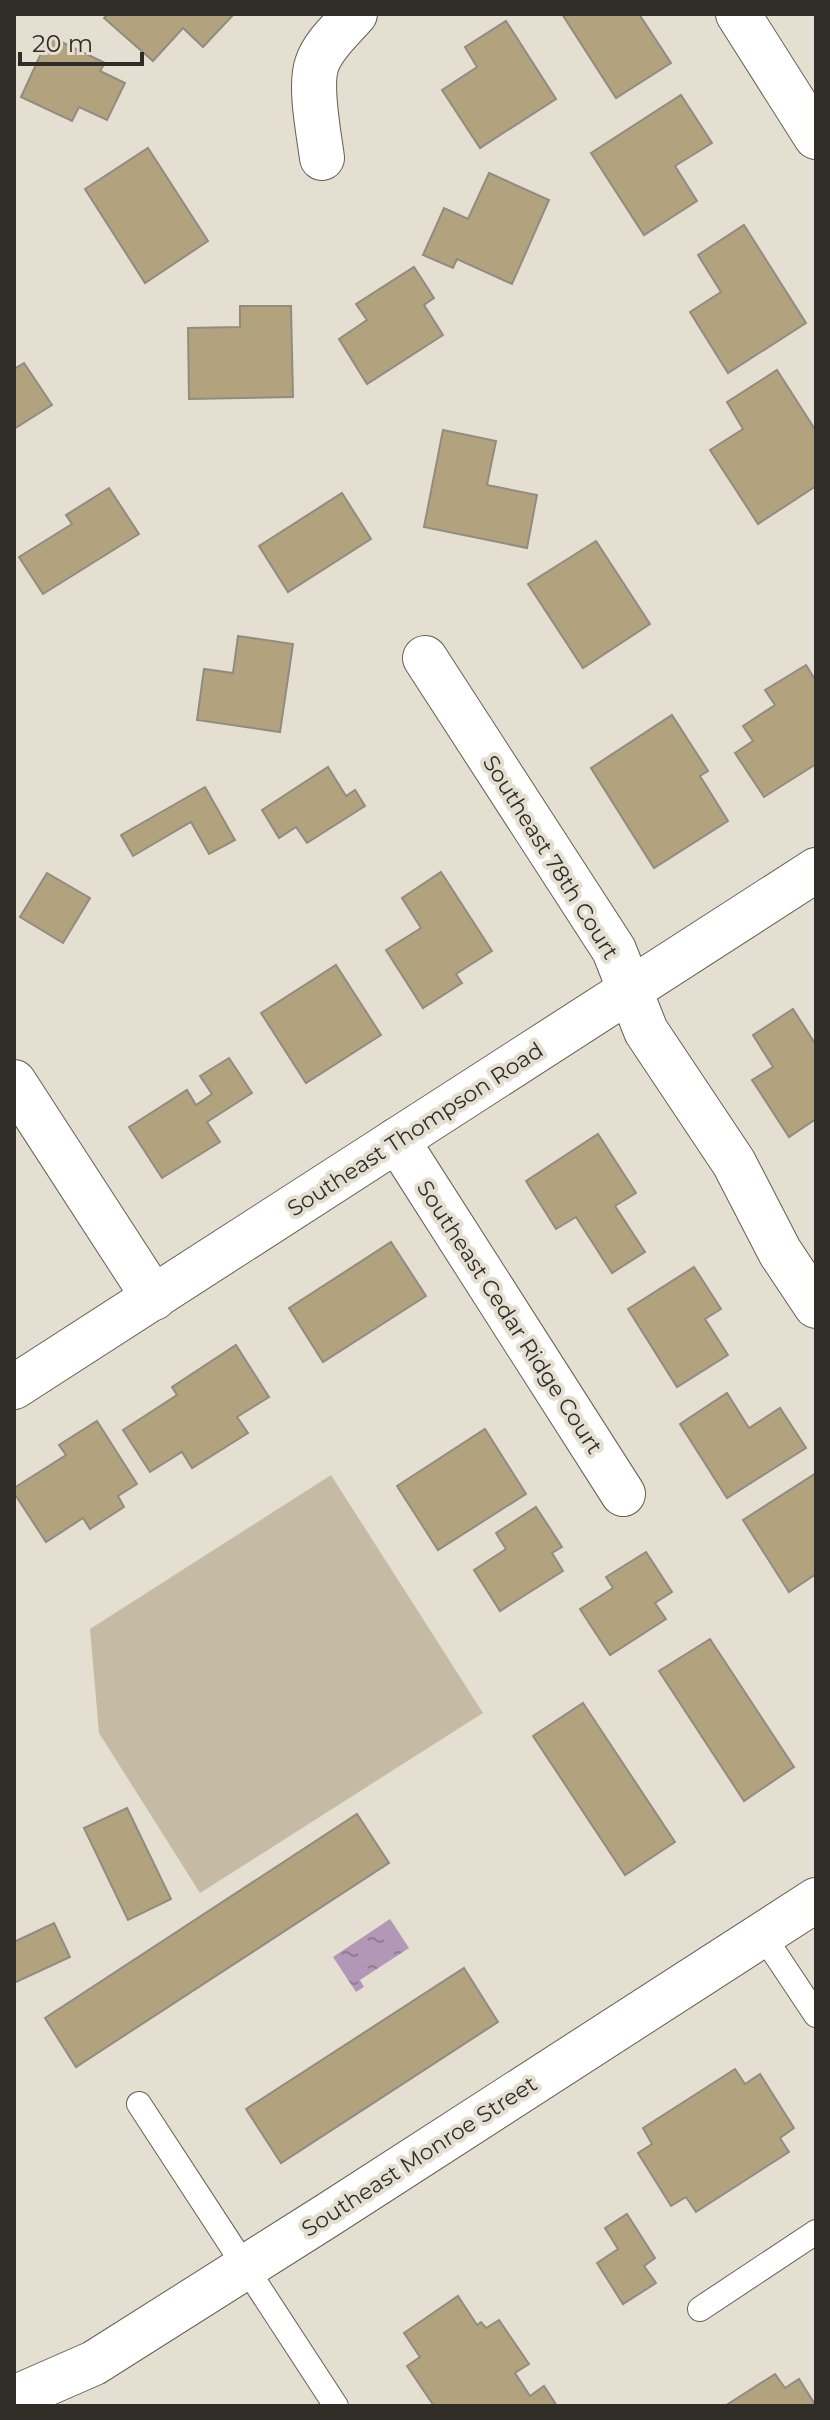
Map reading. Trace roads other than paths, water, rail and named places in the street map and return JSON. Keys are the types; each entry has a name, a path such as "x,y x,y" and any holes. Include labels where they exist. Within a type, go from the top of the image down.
{"street":[{"path":"322,158 315,98 317,64 333,38 355,14"},
{"path":"738,14 816,137"},
{"name":"Southeast 78th Court","path":"425,658 614,950 646,1031 734,1163 780,1252 816,1306"},
{"name":"Southeast Thompson Road","path":"14,1387 816,870"},
{"path":"14,1082 154,1298"},
{"name":"Southeast Cedar Ridge Court","path":"397,1140 623,1494"},
{"name":"Southeast Monroe Street","path":"14,2398 94,2363 816,1900"}],"lane":[{"path":"762,1934 816,2015"},
{"path":"139,2104 336,2406"},
{"path":"700,2309 816,2232"}],"water":[{"path":"390,1919 409,1948 360,1980 364,1987 356,1992 333,1957"}]}
